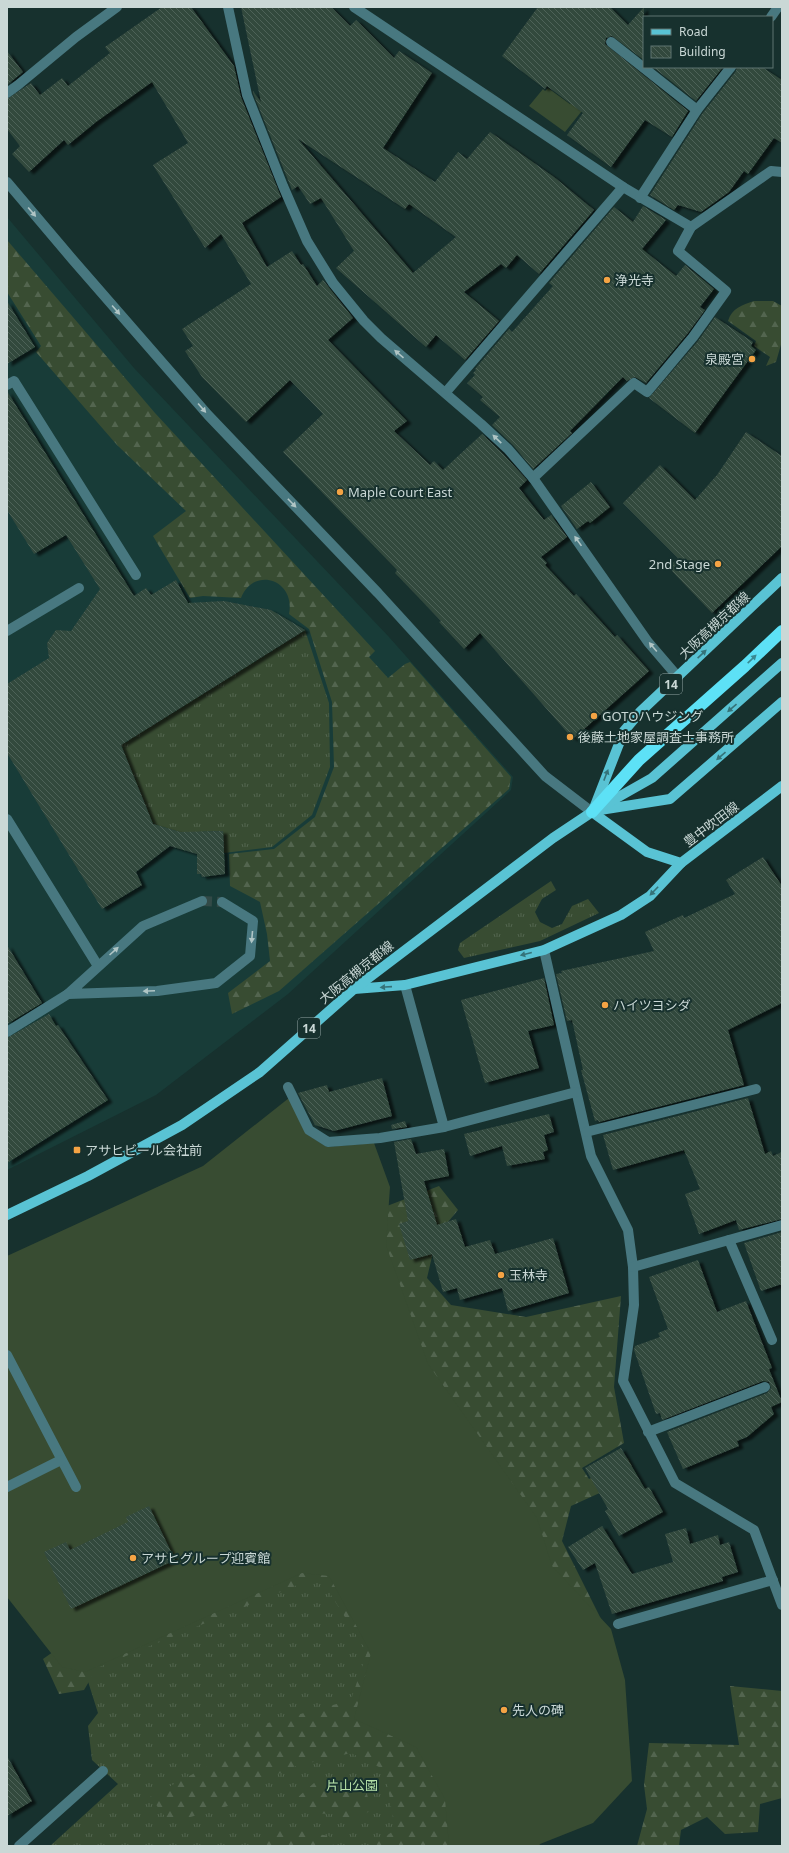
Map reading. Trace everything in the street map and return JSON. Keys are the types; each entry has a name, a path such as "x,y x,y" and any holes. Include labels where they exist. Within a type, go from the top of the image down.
{"highway":[{"path":"592,812 639,760 745,666 782,631"}],"main road":[{"name":"大阪高槻京都線","path":"592,812 624,731 640,712 782,578"},
{"path":"592,812 652,778 782,663"},
{"name":"大阪高槻京都線","path":"7,1215 88,1176 182,1125 260,1072 354,989 553,838 592,812 670,799 782,702"},
{"name":"豊中吹田線","path":"592,812 648,852 681,863 782,786"},
{"path":"354,989 405,985 544,950 626,911 650,896 681,863"}],"street":[{"path":"7,93 18,86 76,37 117,7"},
{"path":"228,7 247,94 283,186 307,240 333,283 364,321 399,355 446,392 508,449 533,478 648,642 678,677"},
{"path":"354,7 623,187 691,227"},
{"path":"772,16 778,7"},
{"path":"611,42 643,67"},
{"path":"644,68 697,110"},
{"path":"640,198 697,110 730,68"},
{"path":"533,478 634,383 647,392 693,337 726,291 678,252 691,227 771,171 782,172"},
{"path":"7,182 208,415 378,593 545,776 592,812"},
{"path":"446,392 623,187"},
{"path":"7,385 14,381 136,575"},
{"path":"7,631 79,588"},
{"path":"7,819 98,966"},
{"path":"7,1032 68,994 143,926 202,901"},
{"path":"68,994 157,991 216,983 250,956 253,921 222,902"},
{"path":"544,950 591,1156 628,1230 633,1267 634,1305 623,1381 675,1483 754,1530 782,1605"},
{"path":"405,985 444,1127"},
{"path":"288,1087 309,1130 328,1142 380,1138 444,1127 576,1092"},
{"path":"586,1132 756,1089"},
{"path":"633,1267 782,1225"},
{"path":"729,1240 772,1340"},
{"path":"7,1356 76,1487"},
{"path":"648,1432 765,1387"},
{"path":"7,1487 61,1460"},
{"path":"618,1624 773,1580"},
{"path":"19,1846 103,1771"}],"shaded area":[{"path":"7,217 134,368 389,637 513,777 511,790 288,994 156,1095 7,1170"}],"green space":[{"path":"601,87 565,132 529,106 543,89 545,91 548,88 570,104 581,89"},
{"path":"7,240 155,413 375,651 369,657 388,678 405,664 410,662 511,777 509,789 279,991 232,1014 228,993 270,961 267,934 260,902 230,886 229,854 274,849 315,817 334,767 332,702 309,629 289,614 289,602 286,592 280,585 272,581 263,580 255,582 247,588 241,598 203,596 190,598 153,536 186,511 117,445 36,352 41,346 7,292"},
{"path":"754,301 773,301 782,306 782,341 776,362 766,366 770,357 754,346 756,341 728,321 735,310"},
{"path":"305,630 329,703 330,767 312,815 272,847 224,853 223,831 197,832 196,837 153,824 121,745"},
{"path":"551,881 556,890 542,899 535,912 540,922 552,928 562,924 572,906 588,899 599,913 540,941 464,958 458,950 460,943"},
{"path":"289,1098 308,1135 327,1147 374,1143 390,1187 386,1245 428,1364 537,1518 552,1566 611,1629 625,1680 632,1781 593,1823 540,1844 539,1846 449,1846 445,1799 416,1747 354,1719 371,1653 329,1576 302,1573 85,1672 62,1667 7,1597 7,1256 203,1166"},
{"path":"439,1186 458,1210 437,1235 427,1278 451,1305 526,1317 621,1296 614,1387 624,1443 582,1468 589,1479 628,1458 637,1476 571,1506 562,1541 609,1635 534,1846 374,1846 374,1844 395,1830 385,1770 351,1753 288,1768 228,1806 170,1823 150,1797 219,1760 257,1726 351,1700 367,1652 319,1576 97,1668 84,1690 59,1694 43,1659 67,1642 452,1449 374,1211"},
{"name":"片山公園","path":"302,1573 329,1576 371,1653 449,1846 50,1846 118,1784 92,1760 88,1726 98,1713 85,1672"},
{"path":"730,1686 782,1691 782,1798 760,1804 758,1832 725,1834 707,1817 681,1830 679,1846 637,1846 647,1809 644,1785 649,1743 739,1745"},
{"name":"片山公園","path":"348,1777 366,1790 371,1810 353,1822 332,1814 308,1813 298,1797 314,1783"},
{"path":"283,1828 329,1836 334,1846 251,1846 261,1837"}],"building":[{"path":"162,7 191,7 234,66 241,97 281,197 242,223 267,267 292,251 301,265 303,264 317,286 323,280 353,318 328,340 407,421 394,431 430,465 434,461 443,470 482,434 503,454 527,480 519,488 544,520 551,515 567,537 541,557 547,563 545,565 574,596 576,594 615,637 617,635 649,671 573,739 480,633 464,649 439,622 441,621 395,573 397,570 283,452 323,414 290,380 246,422 202,377 185,351 193,346 182,329 251,284 221,234 205,248 153,165 188,143 152,82 96,122 68,145 64,140 29,172 12,154 20,146 7,129 7,99 31,83 40,95 62,78 68,86 110,53 105,47"},
{"path":"241,7 331,7 350,26 356,20 394,58 399,51 432,73 383,148 435,182 458,152 467,159 490,132 554,177 594,210 539,274 517,255 506,268 501,264 464,292 499,321 465,360 436,335 426,347 336,268 354,251 321,198 310,204 298,186 292,190 253,91 261,102","holes":["298,139 405,209 409,204 456,237 413,273"]},
{"path":"538,7 610,7 628,25 644,7 643,59 612,36 606,38 605,44 688,111 672,137 645,120 611,167 567,135 583,113 547,86 545,89 502,56"},
{"path":"7,51 23,72 7,85"},
{"path":"654,68 722,68 696,101"},
{"path":"737,68 764,68 782,80 782,143 774,138 748,174 744,171 729,192 701,212 678,205 674,210 650,195 702,114 736,71"},
{"path":"643,206 666,220 642,249 676,276 685,265 714,289 700,307 705,310 688,333 646,383 635,377 627,381 623,377 570,431 572,433 533,469 513,445 492,425 500,417 480,400 483,397 467,383 475,375 473,373 476,370 475,369 509,329 512,332 553,286 549,283 614,207 633,222"},
{"path":"7,301 35,347 7,364"},
{"path":"715,317 753,342 751,346 756,350 695,433 649,398 698,341"},
{"path":"7,391 134,596 146,588 151,595 176,580 188,603 224,601 271,610 305,630 121,745 153,824 180,832 223,831 225,874 202,877 201,874 197,874 197,854 170,846 136,872 142,885 102,909 7,753 7,684 49,658 47,643 56,630 71,631 100,589 66,535 34,554 7,510"},
{"path":"746,432 782,456 782,546 712,613 668,567 678,558 623,503 660,465 695,500 717,475"},
{"path":"591,482 610,507 590,523 588,521 577,529 561,506"},
{"path":"763,857 782,886 782,1003 728,1030 744,1085 599,1122 598,1120 595,1121 581,1070 583,1070 572,1020 567,1021 556,974 562,973 561,971 654,951 645,932 683,915 684,918 735,894 726,880"},
{"path":"7,945 42,1003 7,1024"},
{"path":"544,978 554,1025 528,1031 539,1068 485,1083 461,1000"},
{"path":"49,1014 108,1100 7,1163 7,1038"},
{"path":"382,1078 392,1116 334,1131 315,1125 298,1093 327,1085 329,1092"},
{"path":"748,1098 765,1154 771,1151 773,1156 782,1152 782,1219 739,1230 736,1220 699,1234 685,1194 700,1189 684,1150 613,1170 603,1135"},
{"path":"549,1114 554,1132 544,1135 548,1150 543,1152 545,1159 507,1166 502,1146 470,1156 464,1134"},
{"path":"405,1121 407,1127 392,1129 391,1125"},
{"path":"411,1139 416,1154 444,1149 449,1176 424,1181 437,1225 456,1219 465,1247 490,1240 495,1254 553,1238 569,1293 508,1311 502,1288 460,1300 457,1288 443,1292 432,1254 410,1260 399,1224 408,1221 394,1142"},
{"path":"782,1232 782,1284 761,1291 744,1243"},
{"path":"698,1260 717,1312 746,1301 772,1368 769,1369 782,1402 771,1407 774,1414 747,1437 737,1441 739,1446 683,1469 667,1432 767,1393 771,1388 769,1382 763,1381 662,1420 660,1413 656,1414 634,1350 635,1346 660,1337 658,1333 668,1329 649,1277"},
{"path":"621,1448 645,1489 649,1487 663,1512 619,1536 605,1511 608,1509 585,1468"},
{"name":"アサヒグループ迎賓館","path":"149,1506 175,1560 71,1609 44,1552 66,1542 70,1550 128,1522 126,1517"},
{"path":"602,1526 632,1574 673,1562 665,1534 686,1528 690,1544 718,1535 720,1545 729,1542 738,1572 722,1577 723,1581 612,1614 595,1563 583,1570 568,1547"},
{"path":"7,1756 32,1801 7,1816"}],"tunnel":[{"path":"202,901 222,902"}],"place":[{"name":"浄光寺","path":"607,280"},
{"name":"泉殿宮","path":"752,359"},
{"name":"Maple Court East","path":"340,492"},
{"name":"2nd Stage","path":"718,564"},
{"name":"GOTOハウジング","path":"594,716"},
{"name":"後藤土地家屋調査士事務所","path":"570,737"},
{"name":"ハイツヨシダ","path":"605,1005"},
{"name":"アサヒビール会社前","path":"77,1150"},
{"name":"玉林寺","path":"501,1275"},
{"name":"アサヒグループ迎賓館","path":"133,1558"},
{"name":"先人の碑","path":"504,1710"}]}
